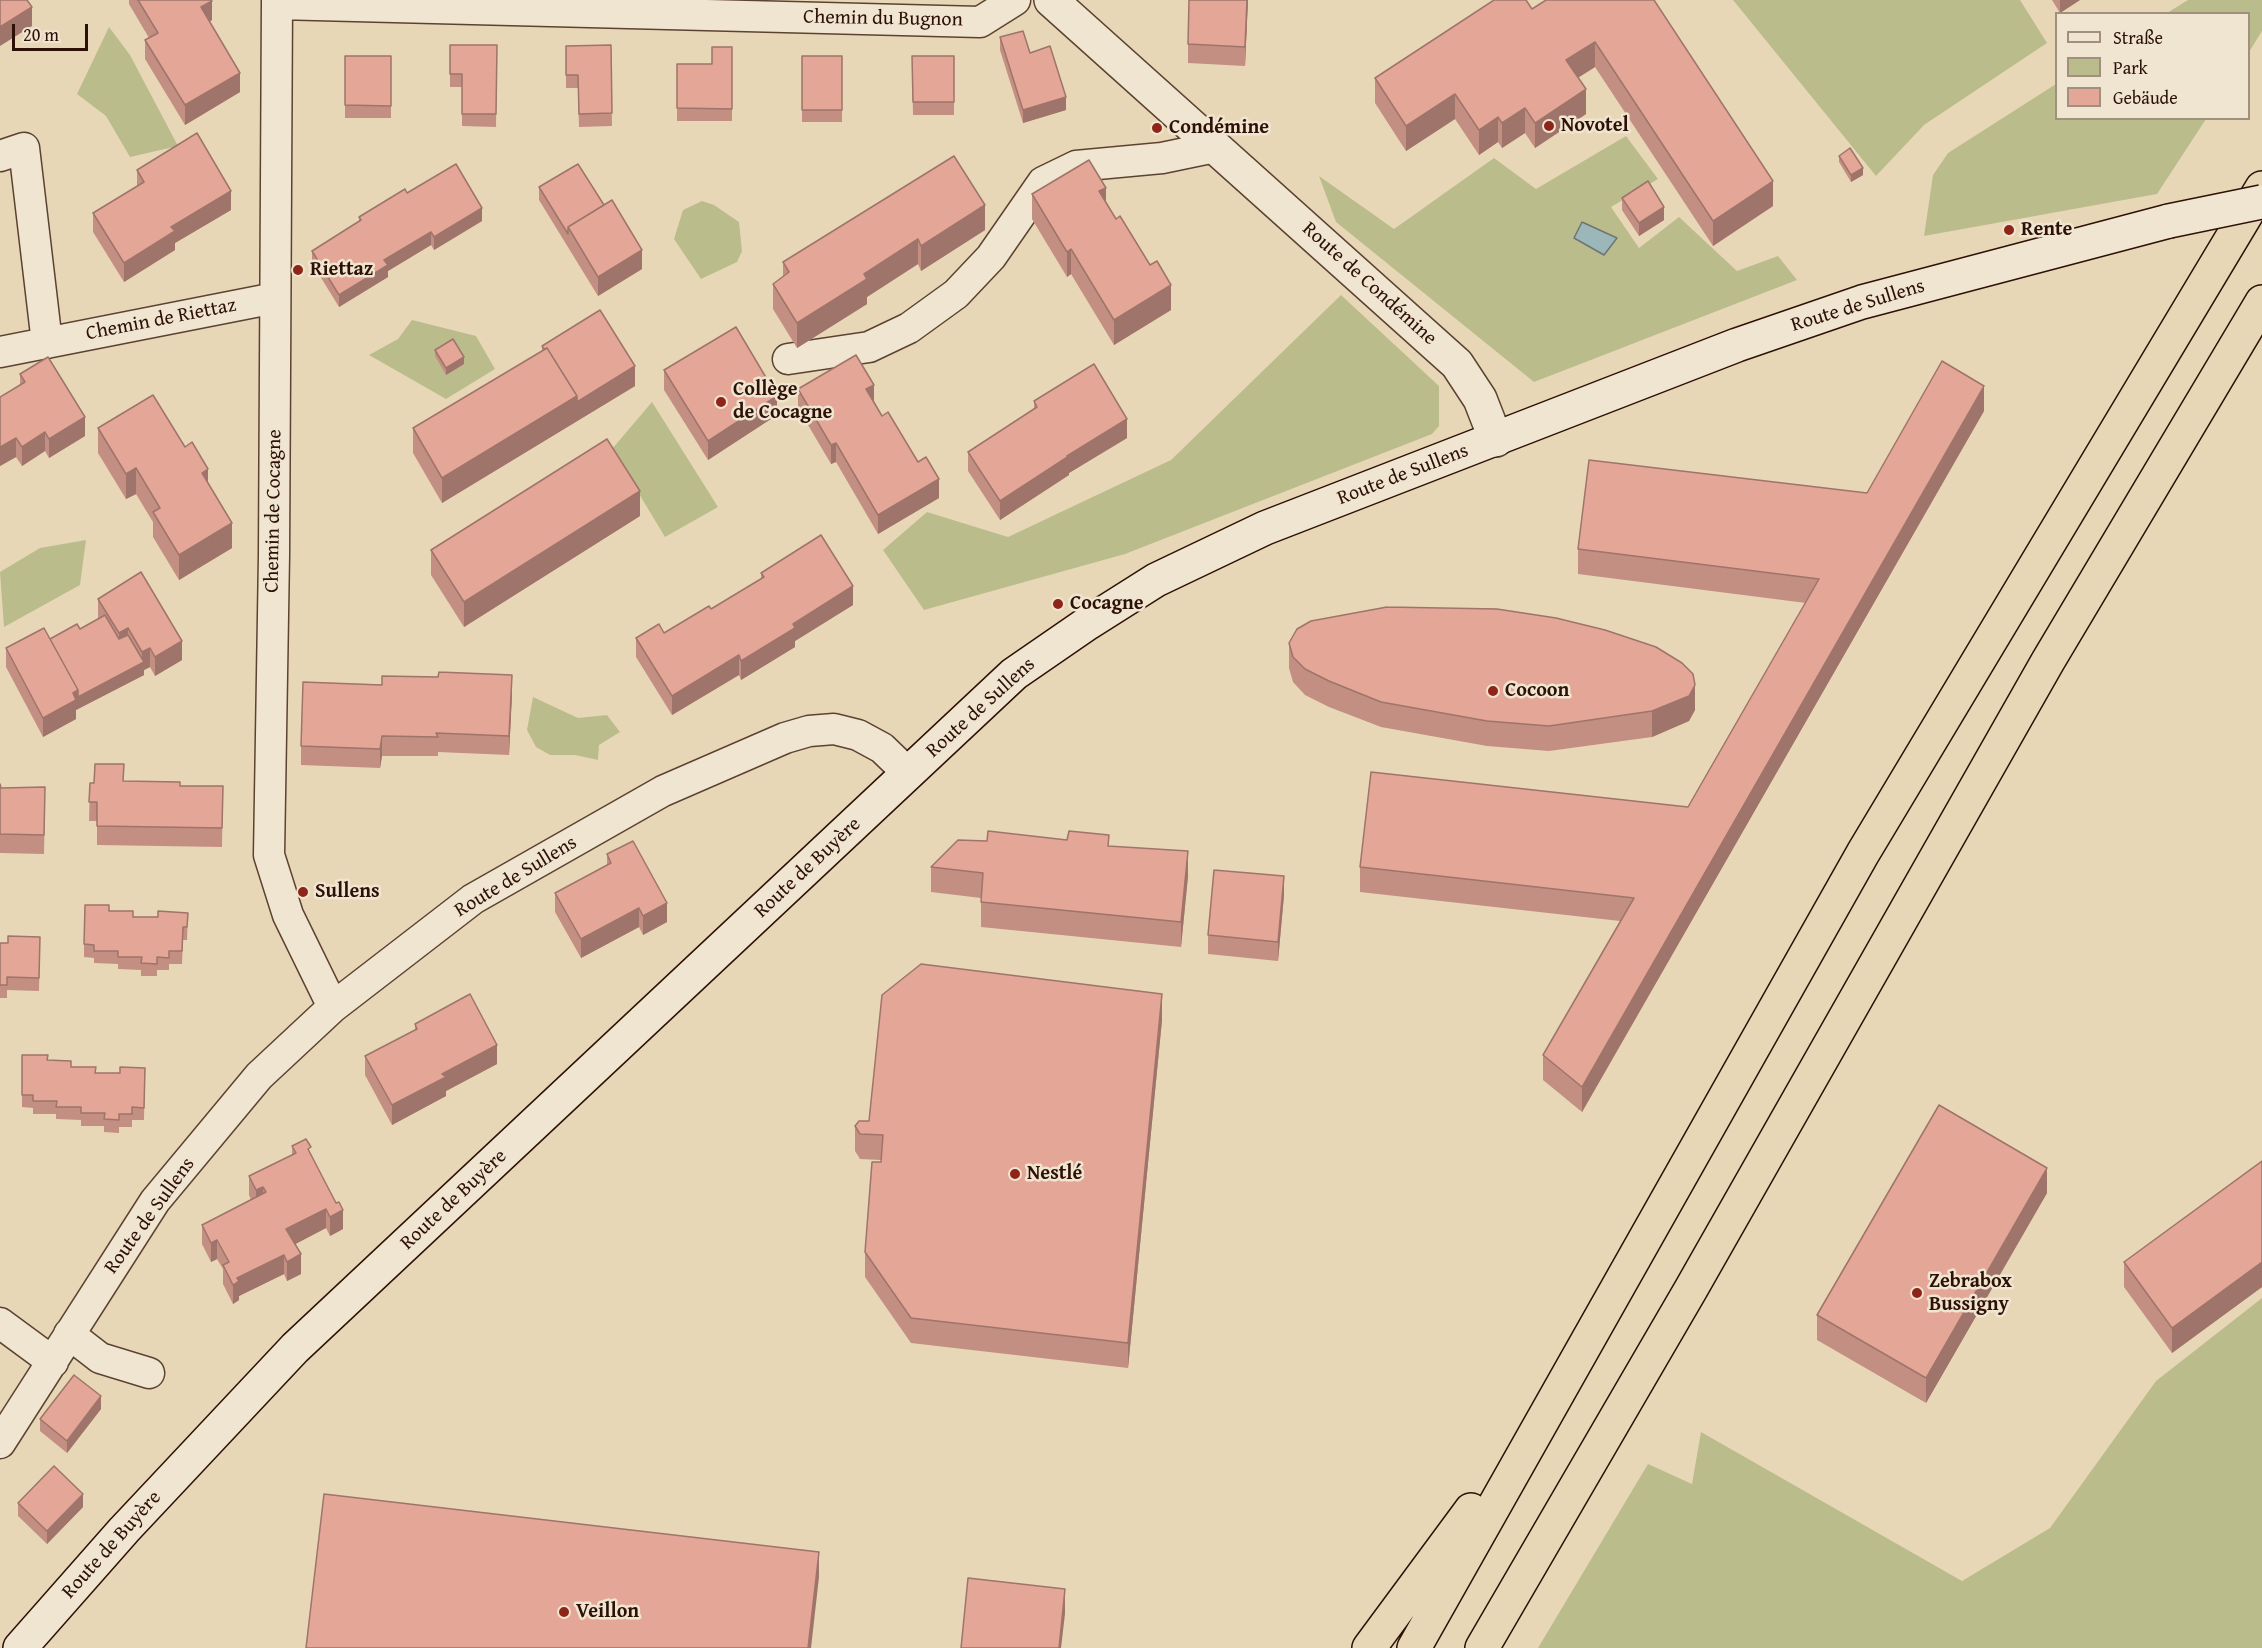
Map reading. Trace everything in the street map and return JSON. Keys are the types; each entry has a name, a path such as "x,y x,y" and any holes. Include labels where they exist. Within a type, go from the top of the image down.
{"highway":[{"path":"1414,1648 1863,853 2262,188"},
{"path":"1482,1648 1532,1567 2048,662 2262,302"},
{"path":"1370,1648 1552,1400"},
{"path":"1493,1648 1532,1567"}],"main road":[{"name":"Route de Condémine","path":"1051,0 1457,364 1480,399 1496,440"},
{"name":"Route de Sullens","path":"909,774 1014,674 1156,580 1265,528 1676,368 1820,316 1967,273 2169,222 2262,202"},
{"name":"Route de Buyère","path":"20,1648 124,1530 295,1348 909,774"}],"street":[{"name":"Chemin du Bugnon","path":"277,2 980,22 1015,0"},
{"name":"Chemin de Cocagne","path":"277,2 269,855 288,915 333,1007"},
{"path":"788,358 869,347 909,328 956,294 991,257 1043,182 1076,166 1162,158 1215,147"},
{"path":"0,156 24,148 47,344"},
{"name":"Chemin de Riettaz","path":"0,352 275,298"},
{"name":"Route de Sullens","path":"0,1443 155,1201 259,1076 333,1007 473,899 663,791 785,738 809,731 834,729 858,735 882,748 909,774"},
{"path":"0,1323 53,1362"},
{"path":"69,1334 100,1358 148,1373"}],"green space":[{"path":"1733,0 2020,0 2047,43 1924,125 1876,176"},
{"path":"2188,0 2262,0 2262,31 2250,50 2250,12 2169,12"},
{"path":"109,27 130,55 178,146 130,157 106,116 77,94"},
{"path":"2055,85 2055,120 2205,120 2157,194 1924,236 1933,175 1948,153"},
{"path":"1626,136 1658,179 1611,207 1639,248 1679,217 1737,271 1778,256 1797,280 1534,382 1336,222 1319,176 1394,229 1494,158 1536,189"},
{"path":"702,201 714,205 739,222 742,251 737,262 701,279 674,239 683,210"},
{"path":"1341,295 1439,386 1439,426 1432,434 1125,554 924,610 883,550 927,512 1008,537 1171,460"},
{"path":"412,320 476,336 495,369 446,399 369,355 398,339"},
{"path":"652,402 718,507 665,537 612,449"},
{"path":"86,540 80,585 4,627 0,572 40,548"},
{"path":"533,697 578,718 607,715 620,732 599,745 598,760 575,755 550,755 536,747 527,730"},
{"path":"2262,1298 2262,1648 1538,1648 1648,1464 1692,1484 1701,1432 1962,1581 2050,1528 2156,1381"}],"water":[{"path":"1582,222 1617,238 1604,255 1574,238"}],"building":[{"path":"0,0 27,0 32,7 0,27"},
{"path":"138,0 211,0 201,7 240,73 185,105 145,40 158,33"},
{"path":"1189,0 1247,0 1245,47 1188,44"},
{"path":"1494,0 1526,0 1532,9 1546,0 1654,0 1773,181 1713,221 1595,42 1566,60 1586,89 1535,123 1525,108 1502,123 1498,117 1479,130 1455,94 1406,126 1375,78"},
{"path":"1023,31 1030,53 1050,46 1066,97 1023,110 1000,37"},
{"path":"450,45 497,45 496,114 462,114 462,74 450,74"},
{"path":"611,45 612,113 579,114 578,75 566,75 566,46"},
{"path":"712,47 732,47 732,109 677,108 677,64 712,64"},
{"path":"345,56 391,56 391,106 345,105"},
{"path":"802,56 842,56 842,110 802,110"},
{"path":"912,56 954,56 954,102 913,102"},
{"path":"197,133 231,191 171,227 175,231 124,263 93,213 144,182 137,170"},
{"path":"1850,148 1863,168 1851,175 1839,156"},
{"path":"954,156 985,205 921,246 918,239 864,274 867,279 797,323 773,284 789,272 783,262"},
{"path":"1089,160 1106,188 1099,191 1116,219 1120,216 1150,265 1157,261 1171,285 1114,320 1071,249 1067,252 1032,194"},
{"path":"456,164 482,208 434,237 431,232 384,260 388,265 339,295 312,251 361,220 359,217 405,189 407,193"},
{"path":"578,164 604,205 568,227 568,234 539,187"},
{"path":"1648,181 1664,207 1639,223 1622,198"},
{"path":"612,200 642,250 598,277 568,227"},
{"path":"600,310 635,366 577,402 577,396 547,348 544,349 542,346"},
{"name":"Collège de Cocagne","path":"736,327 777,396 708,441 664,370"},
{"path":"453,339 464,357 446,368 435,350"},
{"path":"547,348 577,396 442,478 413,428"},
{"path":"856,355 874,385 866,389 882,416 888,412 918,462 926,457 939,479 878,515 836,443 831,445 798,389"},
{"path":"48,357 85,417 49,439 45,432 22,447 16,438 0,447 0,397 25,382 20,374"},
{"path":"1942,361 1984,386 1582,1087 1543,1055 1634,898 1360,867 1371,772 1688,807 1819,579 1578,549 1589,460 1867,493"},
{"path":"1094,364 1127,419 1000,501 968,452 1037,407 1034,401"},
{"path":"153,395 185,447 192,442 208,469 202,473 232,523 179,555 153,512 160,508 136,468 126,474 98,428"},
{"path":"607,439 640,491 464,602 431,550"},
{"path":"821,535 853,586 793,624 795,628 741,661 739,655 672,696 636,638 659,624 664,633 709,606 711,609 764,577 761,573"},
{"path":"141,572 182,641 155,657 150,648 142,652 128,628 119,633 98,599"},
{"name":"Cocoon","path":"1387,607 1497,609 1556,618 1605,630 1656,647 1682,663 1693,674 1695,685 1689,696 1652,711 1549,726 1487,721 1381,702 1305,669 1293,657 1289,643 1297,629 1311,621"},
{"path":"105,615 119,639 128,635 144,662 78,697 78,690 50,639 77,624 80,629"},
{"path":"44,628 78,690 73,693 76,700 43,718 6,648"},
{"path":"439,672 512,675 509,736 436,733 438,737 382,736 380,749 301,746 303,682 382,685 382,676 438,677"},
{"path":"95,764 124,764 123,781 180,782 180,786 223,786 222,828 97,826 97,802 89,802 90,783 94,783"},
{"path":"0,784 1,788 45,787 44,835 0,834"},
{"path":"988,831 1067,840 1069,831 1109,835 1108,846 1188,851 1181,922 981,902 983,873 931,867 958,840 987,841"},
{"path":"633,841 667,903 643,916 639,908 581,939 555,893 611,863 607,854"},
{"path":"1214,870 1284,876 1278,942 1208,935"},
{"path":"85,905 109,905 109,911 133,911 133,917 158,917 158,911 188,913 187,927 183,927 182,951 169,951 169,958 157,957 157,964 141,963 142,957 118,957 118,951 94,951 94,945 84,944"},
{"path":"8,936 40,937 39,978 7,977 7,985 0,985 0,943 8,943"},
{"name":"Nestlé","path":"921,964 1162,994 1128,1343 911,1318 865,1252 872,1162 881,1162 883,1135 860,1134 855,1126 859,1121 869,1121 882,995"},
{"path":"470,994 497,1045 442,1074 446,1077 392,1105 365,1056 417,1029 415,1024"},
{"path":"22,1055 48,1055 47,1060 71,1061 71,1067 96,1067 95,1073 120,1073 120,1067 145,1068 144,1108 132,1107 132,1114 119,1114 119,1120 104,1119 105,1113 81,1113 81,1107 56,1107 57,1101 33,1101 33,1095 22,1095"},
{"path":"1939,1105 2047,1168 1926,1378 1817,1315"},
{"path":"306,1139 311,1147 308,1149 336,1203 339,1202 343,1210 330,1217 326,1209 286,1229 301,1254 287,1262 284,1255 237,1278 239,1281 233,1285 223,1265 229,1262 217,1240 211,1243 202,1225 266,1192 263,1187 256,1190 249,1176 296,1153 292,1146"},
{"path":"2262,1161 2262,1262 2172,1328 2124,1262"},
{"path":"74,1375 101,1396 67,1441 40,1419"},
{"path":"54,1466 83,1494 47,1531 18,1503"},
{"name":"Veillon","path":"324,1494 819,1552 808,1648 306,1648"},
{"path":"968,1578 1065,1589 1059,1648 961,1648"}],"place":[{"name":"Novotel","path":"1549,126"},
{"name":"Condémine","path":"1157,128"},
{"name":"Rente","path":"2009,230"},
{"name":"Riettaz","path":"298,270"},
{"name":"Collège de Cocagne","path":"721,402"},
{"name":"Cocagne","path":"1058,604"},
{"name":"Cocoon","path":"1493,691"},
{"name":"Sullens","path":"303,892"},
{"name":"Nestlé","path":"1015,1174"},
{"name":"Zebrabox Bussigny","path":"1917,1293"},
{"name":"Veillon","path":"564,1612"}]}
